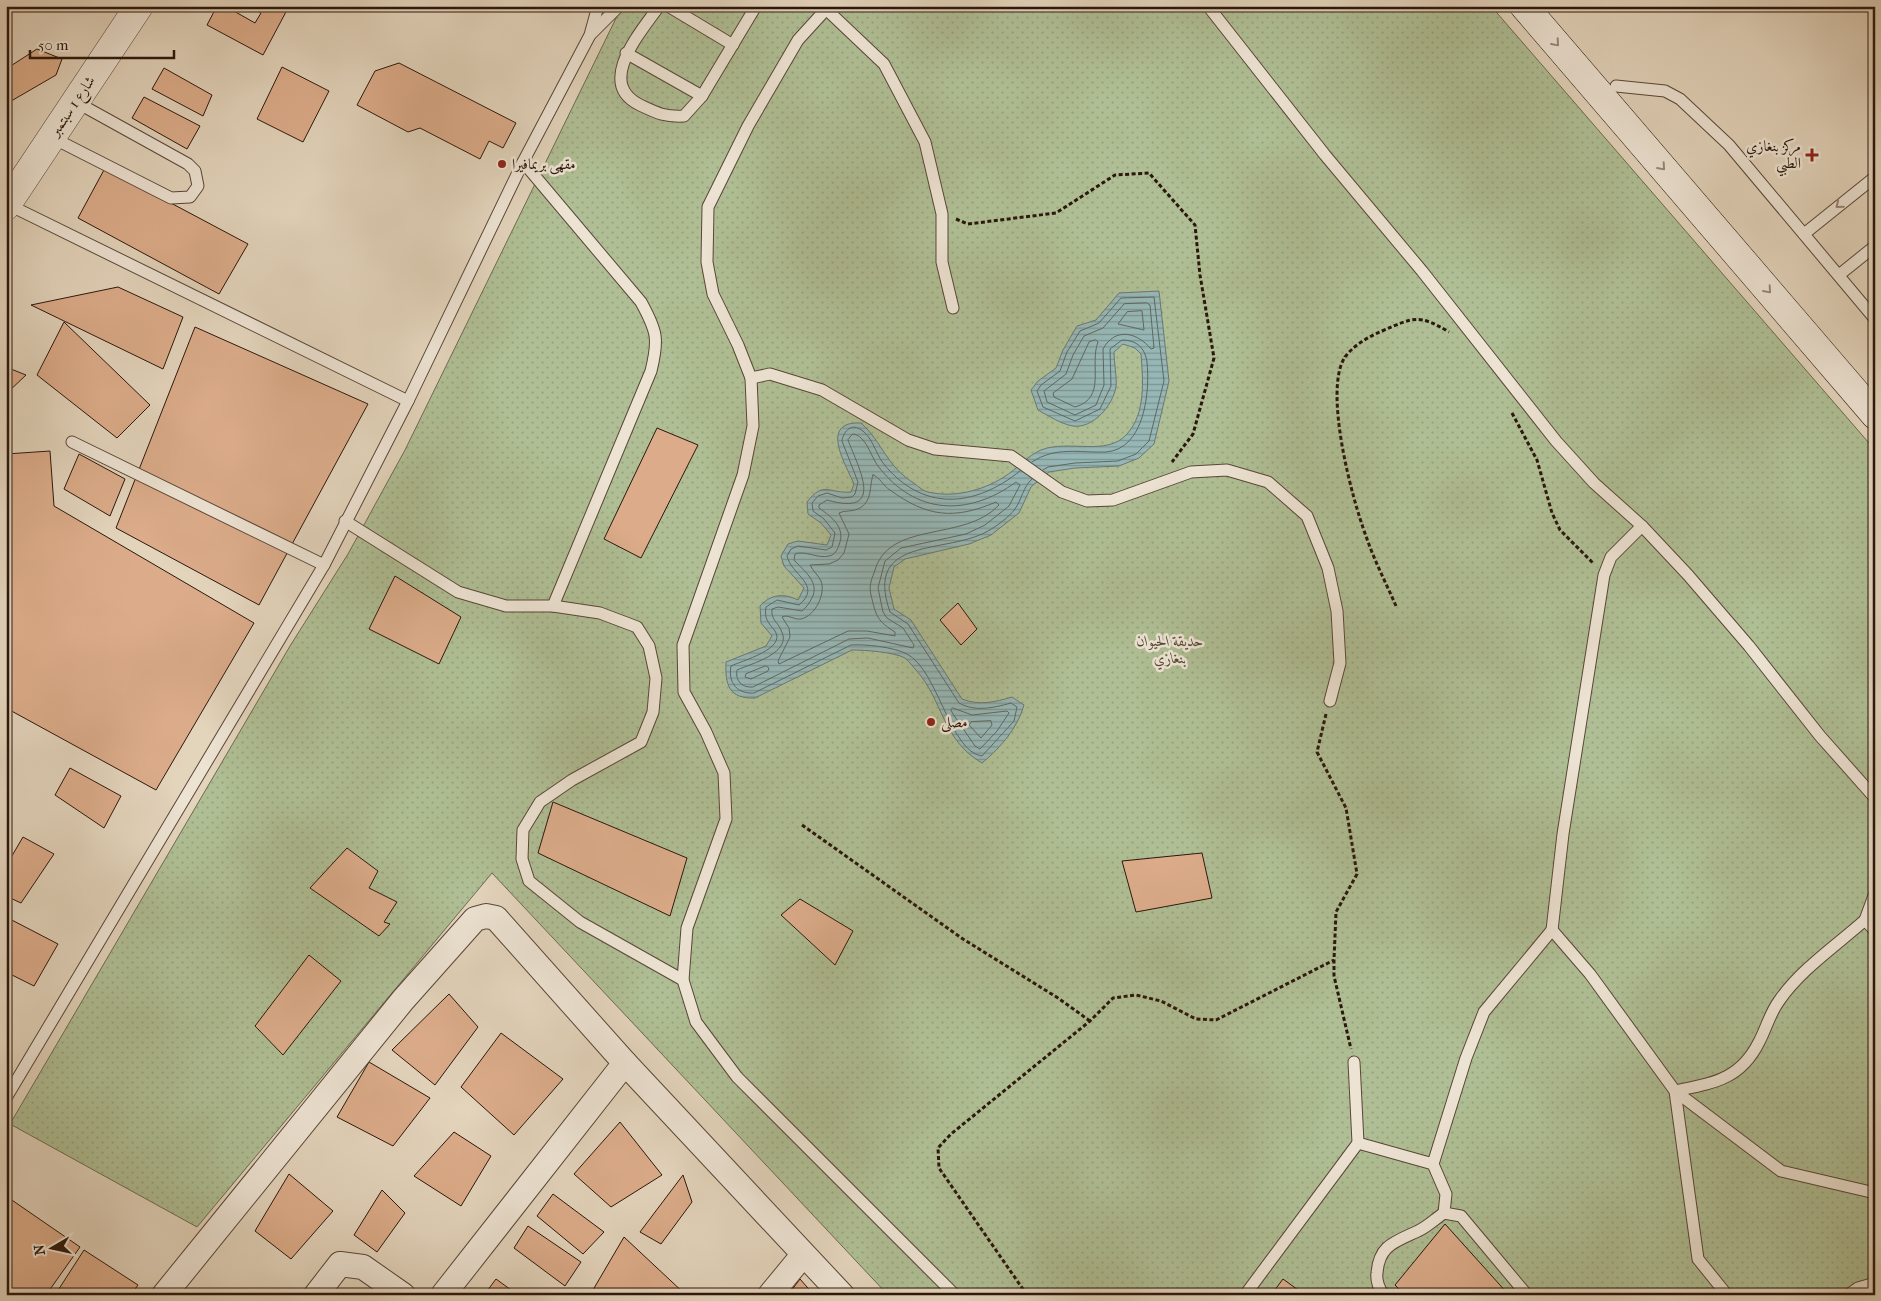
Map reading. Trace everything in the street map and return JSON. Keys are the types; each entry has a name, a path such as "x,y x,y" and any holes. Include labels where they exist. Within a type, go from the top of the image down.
{"main road":[{"name":"شارع 1 سبتمبر","path":"7,205 139,6"},
{"path":"1524,6 1875,415"},
{"path":"1549,6 1875,388"}],"street":[{"path":"164,1295 403,1000 475,918 486,916 496,918 625,1063 842,1295"},
{"path":"443,1295 625,1063"},
{"path":"770,1295 803,1255"},
{"path":"316,1295 340,1264 363,1266 403,1295"}],"lane":[{"path":"6,1098 324,565 408,402 522,162 590,35 598,6"},
{"path":"590,35 619,6"},
{"path":"660,6 626,53 620,83 628,99 666,117 684,116 702,96 733,46 752,7"},
{"path":"668,6 733,46"},
{"path":"1208,6 1325,155 1422,271 1556,441 1594,483 1642,526 1749,646 1820,736 1875,798"},
{"path":"952,308 942,262 942,214 925,142 884,64 827,8 798,40 748,126 708,207 707,262 713,294 738,345 751,378 753,426 743,475 682,645 684,692 706,732 724,773 726,820 688,928 683,980 696,1022 737,1077 955,1295"},
{"path":"626,53 702,96"},
{"path":"1616,86 1664,91 1680,99 1729,146 1875,319"},
{"path":"51,137 171,198 190,196 198,186 195,171 188,164 75,101"},
{"path":"522,162 640,302 652,321 658,345 652,372 553,606"},
{"path":"1804,234 1875,177"},
{"path":"7,205 408,402"},
{"path":"1839,275 1875,246"},
{"path":"751,378 770,374 822,390 908,440 935,449 1000,454 1017,460 1050,485 1062,492 1087,501 1113,500 1154,487 1191,472 1227,470 1268,482 1307,516 1328,568 1337,611 1340,663 1330,701"},
{"path":"72,442 324,565"},
{"path":"345,521 458,592 506,606 553,606 600,613 636,627 649,646 656,678 653,712 641,742 572,780 540,802 523,830 522,859 529,881 580,922 683,980"},
{"path":"1444,1213 1446,1194 1433,1164 1466,1058 1484,1012 1552,930 1563,834 1604,575 1611,558 1642,526"},
{"path":"1675,1092 1718,1082 1742,1068 1758,1044 1778,1002 1788,989 1866,920 1875,893"},
{"path":"1866,920 1875,931"},
{"path":"1552,930 1590,974 1675,1092 1782,1171 1875,1193"},
{"path":"1245,1295 1358,1143 1354,1062"},
{"path":"1675,1092 1698,1259 1727,1295"},
{"path":"1358,1143 1433,1164"},
{"path":"1384,1295 1376,1276 1379,1256 1391,1244 1420,1230 1444,1213 1461,1216 1527,1295"},
{"path":"1848,1295 1858,1288 1875,1283"}],"path":[{"path":"942,214 968,224 1056,213 1115,175 1150,173 1196,225 1200,275 1214,358 1193,434 1154,487"},
{"path":"1396,606 1366,536 1351,482 1340,432 1336,386 1344,358 1357,345 1372,335 1414,319 1429,320 1454,334"},
{"path":"1507,405 1521,426 1537,460 1552,513 1560,530 1604,575"},
{"path":"1330,701 1317,752 1346,808 1357,874 1336,912 1334,960 1334,976 1354,1062"},
{"path":"802,824 963,938 1058,998 1090,1021"},
{"path":"1027,1295 938,1168 938,1148 1090,1021 1113,998 1136,995 1161,1001 1196,1019 1216,1020 1334,960"}],"green space":[{"name":"حديقة الحيوان بنغازي","path":"622,6 1491,6 1875,450 1875,1295 888,1295 492,873 197,1227 10,1124 290,646 348,554 405,450"}],"water":[{"path":"1159,291 1169,381 1154,444 1139,458 1119,466 1075,468 1049,472 1031,487 1019,513 991,535 969,544 905,559 894,567 889,588 894,609 911,620 962,699 981,703 1012,697 1024,705 1013,730 989,757 982,763 969,754 951,731 932,694 916,670 905,658 894,654 852,650 755,698 739,696 730,689 726,677 726,662 766,646 772,636 761,623 760,606 769,599 778,596 788,596 798,600 804,588 784,566 781,556 788,544 798,541 827,545 831,535 821,523 808,514 807,502 818,491 827,489 851,492 854,484 838,445 838,436 841,429 848,424 861,423 905,477 921,489 938,494 957,494 986,486 1009,474 1041,450 1063,446 1109,445 1119,441 1133,426 1142,396 1141,354 1135,348 1123,344 1114,352 1116,387 1114,394 1101,414 1088,424 1080,426 1069,425 1055,420 1038,410 1031,390 1038,381 1056,368 1063,350 1077,326 1096,320 1119,293"}],"building":[{"path":"217,6 225,6 255,23 261,13 248,6 281,6 287,10 263,55 207,25"},
{"path":"37,49 62,59 56,75 6,104 6,69"},
{"path":"399,63 516,123 503,148 489,141 480,159 420,128 408,132 357,105 375,71"},
{"path":"282,67 329,91 303,142 257,119"},
{"path":"164,68 212,95 203,116 152,89"},
{"path":"144,97 200,126 187,149 132,118"},
{"path":"105,168 248,244 219,294 78,218"},
{"path":"118,287 183,317 163,369 31,305"},
{"path":"64,322 150,405 117,438 37,375"},
{"path":"195,327 368,404 259,605 116,528"},
{"path":"6,367 26,375 6,394"},
{"path":"657,428 698,445 641,558 604,539"},
{"path":"50,451 54,506 254,623 156,790 6,708 6,454"},
{"path":"79,454 125,479 110,516 64,489"},
{"path":"395,576 461,617 439,664 369,629"},
{"path":"958,603 977,629 961,645 940,620"},
{"path":"70,768 121,796 104,828 55,795"},
{"path":"553,802 687,858 670,916 538,853"},
{"path":"23,837 54,854 21,903 6,896 6,866"},
{"path":"347,848 378,871 369,888 397,902 384,922 390,924 379,936 310,888"},
{"path":"1202,853 1212,898 1136,912 1122,861"},
{"path":"800,899 853,931 835,965 781,915"},
{"path":"6,917 58,944 34,986 6,972"},
{"path":"309,955 341,981 283,1055 255,1026"},
{"path":"449,994 478,1027 435,1085 392,1050"},
{"path":"501,1033 563,1079 514,1135 461,1087"},
{"path":"369,1062 430,1098 393,1146 337,1117"},
{"path":"620,1122 662,1175 611,1207 574,1174"},
{"path":"454,1132 491,1156 461,1206 414,1176"},
{"path":"289,1174 333,1211 291,1259 255,1231"},
{"path":"683,1175 692,1202 661,1244 640,1232"},
{"path":"382,1190 405,1213 377,1252 354,1235"},
{"path":"553,1194 604,1232 583,1254 537,1216"},
{"path":"6,1196 80,1247 46,1295 6,1295"},
{"path":"1445,1224 1509,1295 1405,1295 1395,1285"},
{"path":"528,1226 581,1262 565,1286 514,1248"},
{"path":"624,1237 686,1295 590,1295"},
{"path":"84,1250 138,1285 131,1295 55,1295"},
{"path":"496,1279 518,1295 484,1295"},
{"path":"800,1279 814,1295 788,1295"},
{"path":"1283,1279 1305,1295 1271,1295"}],"place":[{"name":"مركز بنغازي الطبي","path":"1812,155"},
{"name":"مقهى بريمافيرا","path":"502,164"},
{"name":"مصلى","path":"931,722"}]}
